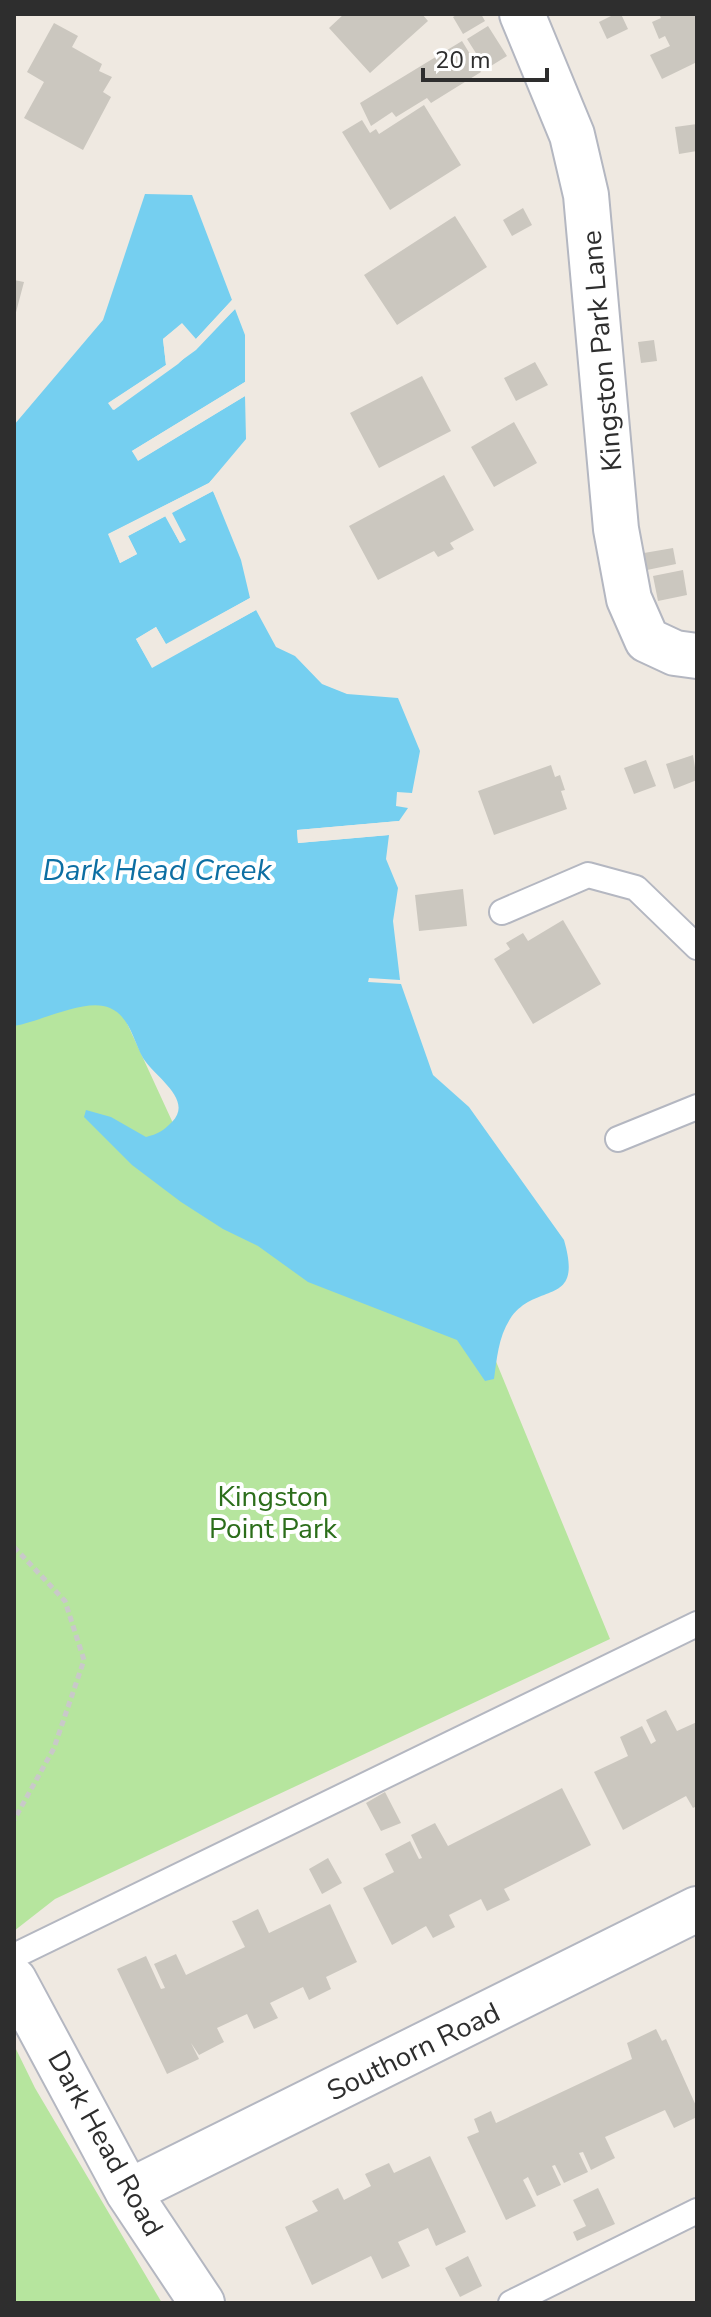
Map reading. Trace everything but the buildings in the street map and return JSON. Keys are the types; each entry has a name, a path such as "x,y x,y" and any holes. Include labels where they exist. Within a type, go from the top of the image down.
{"street":[{"name":"Kingston Park Lane","path":"522,14 572,135 586,195 616,529 631,608 647,640 675,653 697,656"},
{"name":"Southorn Road","path":"128,2192 697,1909"},
{"name":"Dark Head Road","path":"14,1980 128,2192 202,2303"}],"lane":[{"path":"502,912 560,885 588,875 599,876 636,888 697,947"},
{"path":"618,1139 697,1107"},
{"path":"14,1956 697,1624"},
{"path":"511,2303 697,2211"}],"path":[{"path":"14,1547 65,1601 84,1660 54,1748 14,1820"}],"green space":[{"name":"Kingston Point Park","path":"14,992 120,1008 172,1121 231,1209 472,1303 610,1639 55,1899 14,1931"},
{"path":"14,2045 35,2088 162,2303 14,2303"}],"water":[{"name":"Dark Head Creek","path":"145,194 192,195 232,300 195,340 182,324 163,339 166,365 109,403 114,410 178,364 235,309 245,335 245,382 132,451 139,460 245,396 246,439 209,483 109,534 120,563 137,554 128,536 166,516 180,543 185,540 171,513 213,491 241,560 250,598 166,645 156,627 136,639 152,667 256,610 276,647 295,656 322,684 347,694 398,698 420,751 412,793 397,792 396,806 408,808 399,821 297,830 298,843 389,835 386,859 398,888 393,921 400,980 369,978 368,982 401,984 433,1075 469,1107 564,1240 568,1276 563,1285 521,1307 510,1319 500,1341 494,1379 485,1381 457,1340 308,1282 258,1246 223,1229 181,1202 132,1165 84,1117 86,1110 111,1117 146,1137 160,1132 172,1122 178,1114 178,1105 176,1097 143,1058 127,1023 117,1012 100,1005 89,1006 14,1026 14,425 103,320"}],"pier":[{"path":"232,300 233,304 225,314 234,306 235,309 196,350 113,410 108,403 166,365 163,339 182,323 196,339"},
{"path":"245,382 245,387 137,452 139,455 245,392 245,396 138,461 132,451"},
{"path":"250,438 212,486 113,536 122,557 132,552 126,533 214,487 244,556 213,491 172,513 186,540 180,543 165,516 128,536 137,554 120,563 108,534 209,483"},
{"path":"250,598 252,601 167,648 154,633 141,640 153,662 254,607 256,610 152,668 136,639 156,627 166,644"},
{"path":"399,821 396,825 301,834 302,839 391,832 389,835 298,843 297,830"}]}
